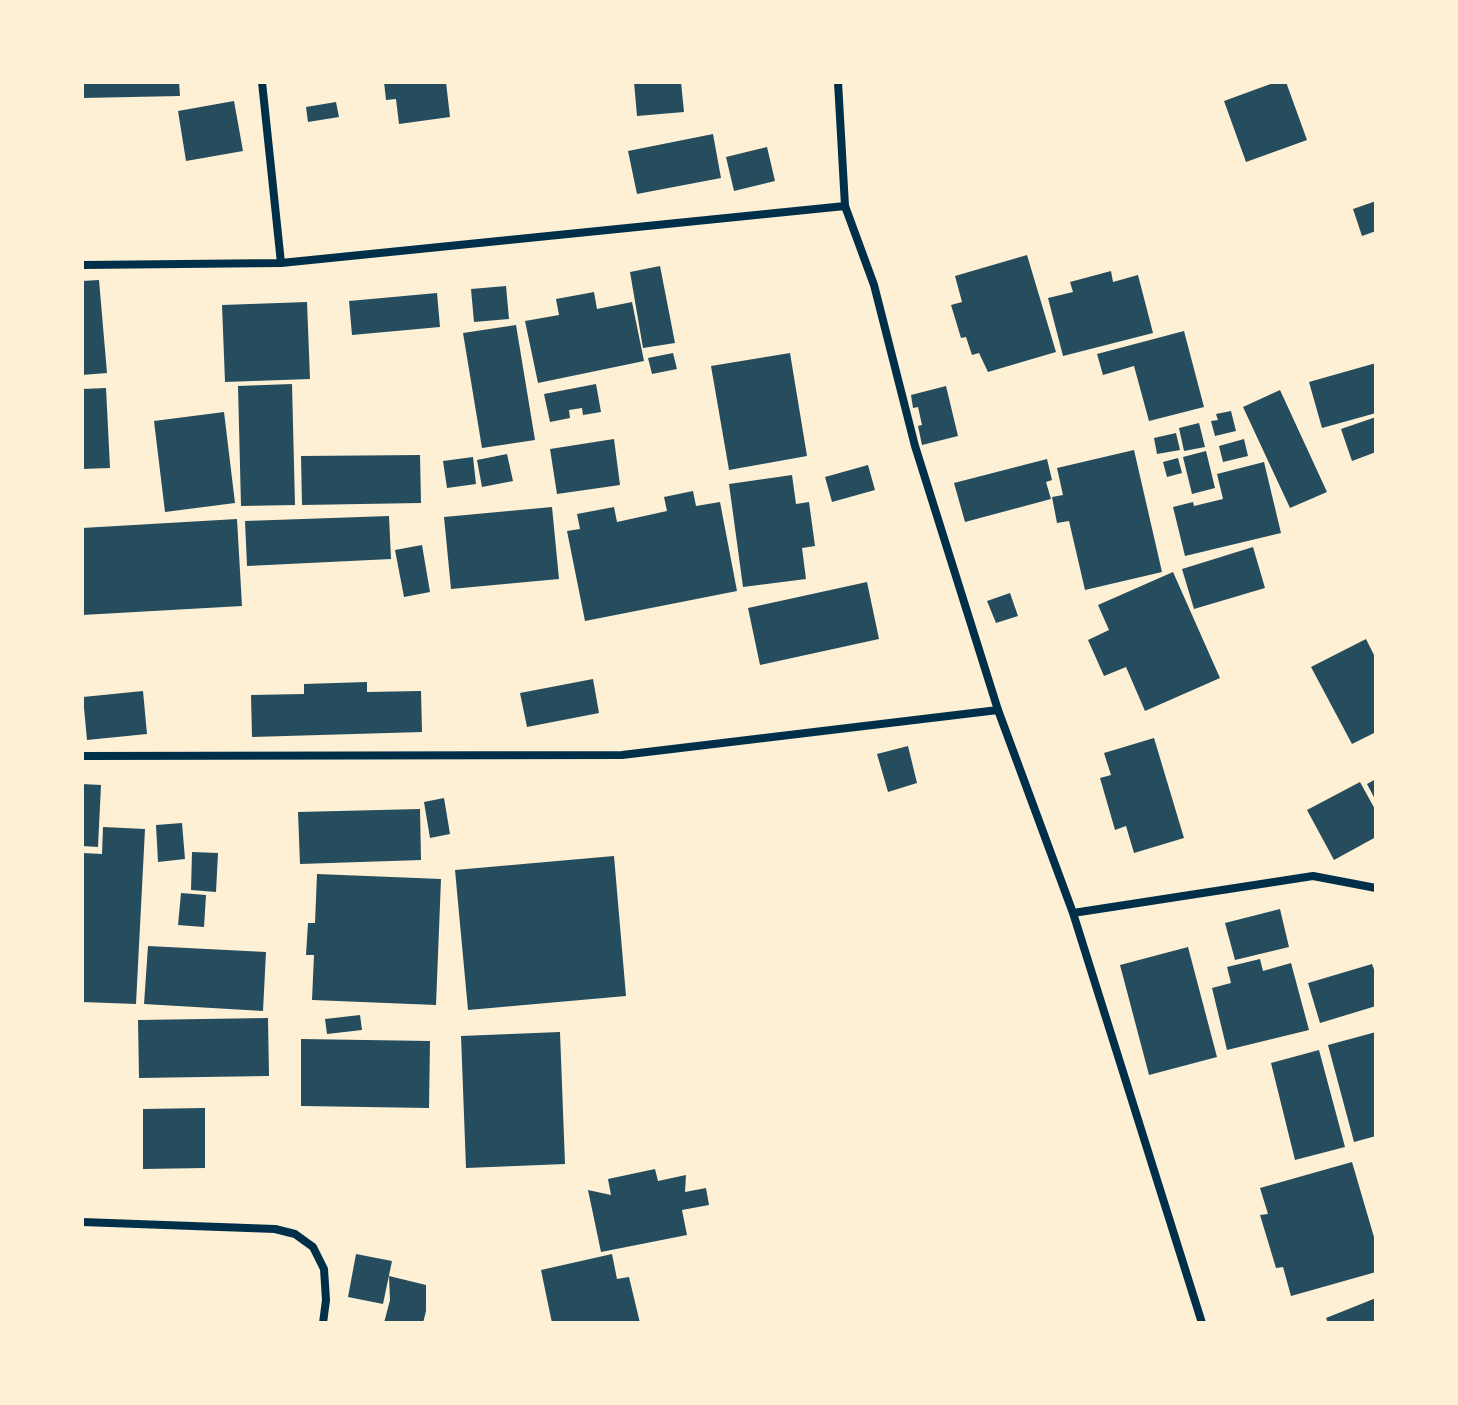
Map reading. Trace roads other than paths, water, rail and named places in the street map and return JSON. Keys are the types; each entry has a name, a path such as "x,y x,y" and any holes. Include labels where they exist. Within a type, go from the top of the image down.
{"street":[{"path":"262,82 281,263"},
{"path":"838,82 845,206 874,285 915,446 998,710 1073,913 1202,1323"},
{"path":"82,265 281,263 845,206"},
{"path":"82,756 622,755 998,710"},
{"path":"1073,913 1313,876 1376,888"},
{"path":"82,1222 275,1229 295,1234 313,1247 324,1269 326,1300 323,1323"}]}
